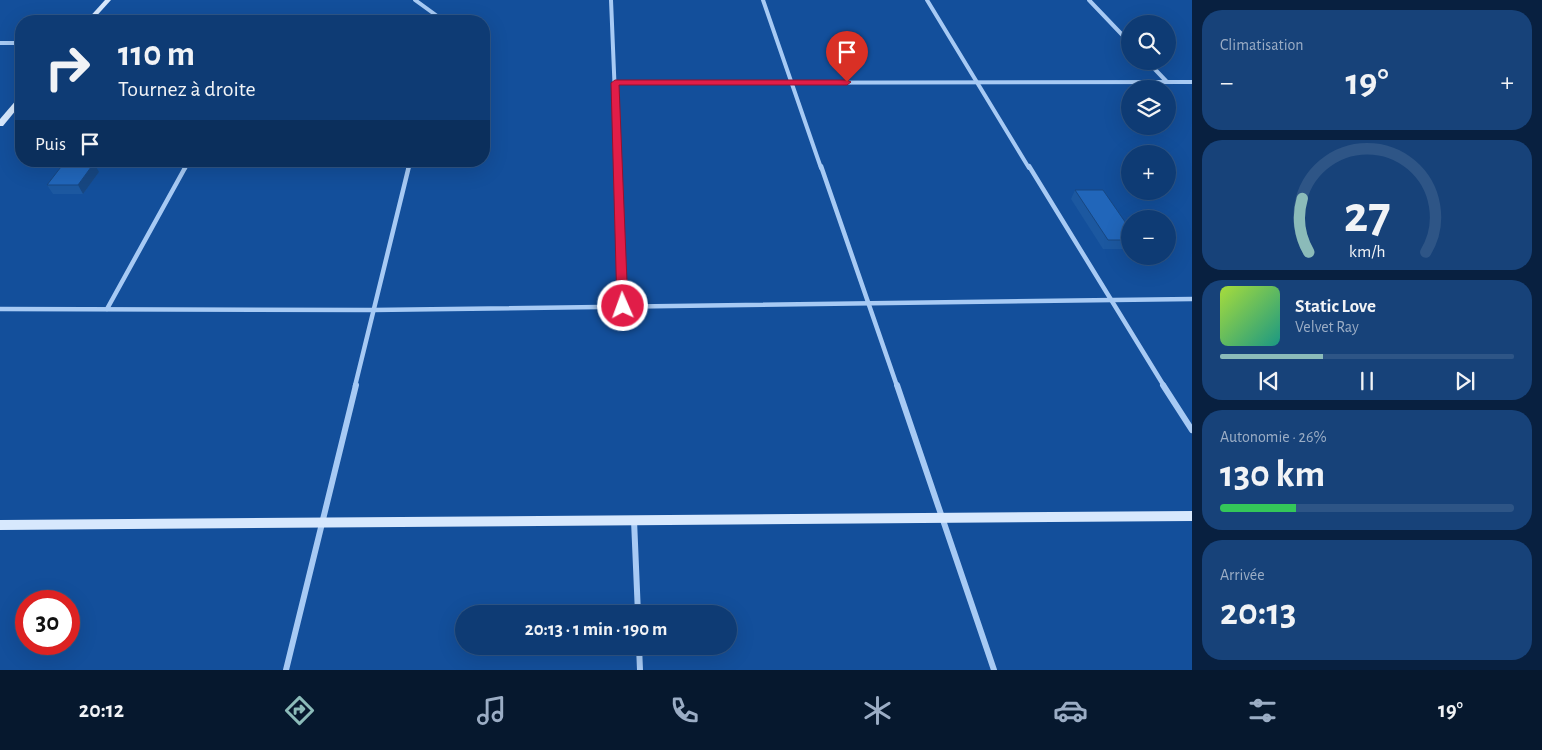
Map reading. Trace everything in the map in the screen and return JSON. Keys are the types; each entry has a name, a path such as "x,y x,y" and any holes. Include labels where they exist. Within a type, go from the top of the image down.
{"main road":[{"path":"94,15 108,0"},
{"path":"0,124 15,107"},
{"path":"0,525 1192,516"}],"street":[{"path":"415,0 436,15"},
{"path":"611,0 623,306"},
{"path":"763,0 994,670"},
{"path":"927,0 1110,300 1192,430"},
{"path":"1089,0 1121,34"},
{"path":"0,43 15,43"},
{"path":"1156,70 1165,80"},
{"path":"615,83 1121,82"},
{"path":"1176,82 1192,82"},
{"path":"107,309 186,167"},
{"path":"286,670 409,167"},
{"path":"0,309 373,310 1192,299"},
{"path":"634,520 638,605"},
{"path":"639,655 640,670"}],"building":[{"path":"61,167 91,167 78,185 47,185"},
{"path":"1075,190 1103,190 1121,216 1121,240 1108,240"}],"route":[{"path":"623,306 615,83 847,82"}]}
